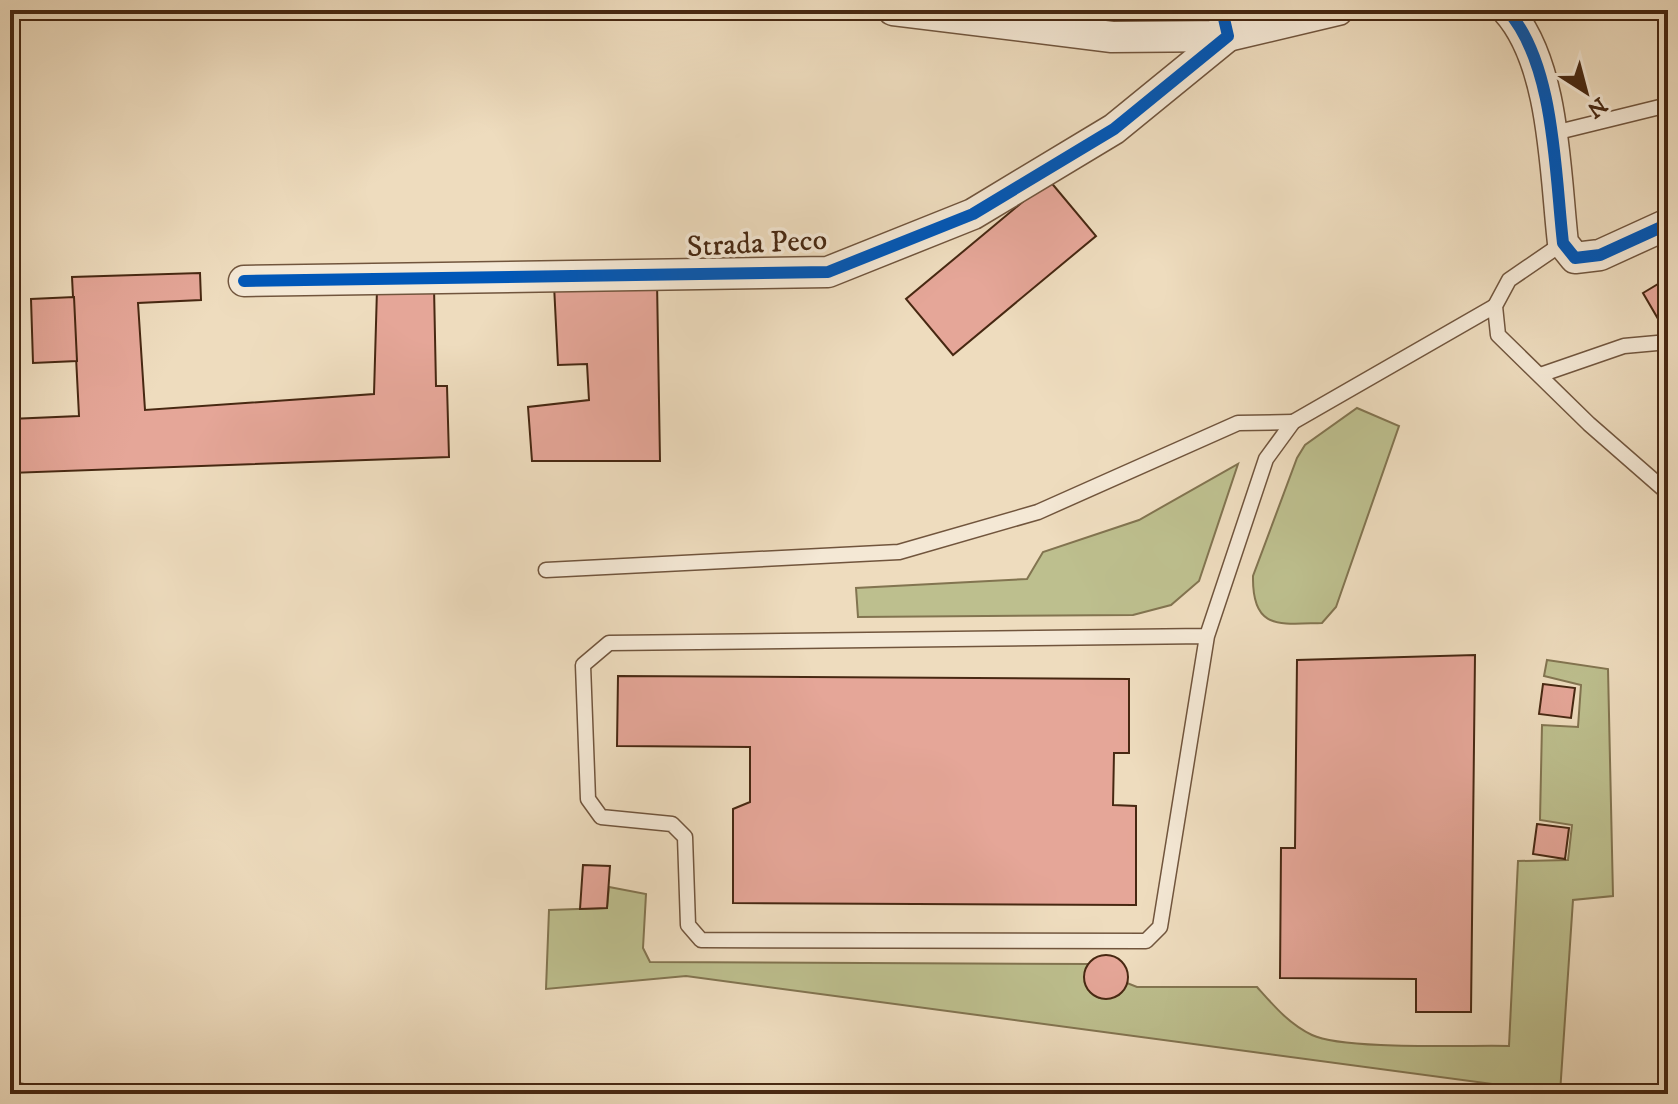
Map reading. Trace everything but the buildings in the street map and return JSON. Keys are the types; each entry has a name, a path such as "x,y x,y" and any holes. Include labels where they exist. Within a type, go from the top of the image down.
{"street":[{"name":"Strada Peco","path":"893,10 1112,37 1338,10"},
{"path":"1507,10 1522,26 1538,69 1550,134 1563,243 1575,258 1600,255 1668,224"},
{"name":"Strada Peco","path":"244,281 828,272 986,206 1114,129 1225,23"}],"lane":[{"path":"1550,134 1668,105"},
{"path":"1207,636 609,643 583,665 588,799 601,817 672,824 685,837 688,925 701,940 1146,941 1160,927 1207,636 1266,459 1293,422 1495,306 1509,280 1563,243"},
{"path":"1495,306 1498,335 1589,424 1668,493"},
{"path":"1540,375 1624,346 1668,342"},
{"path":"546,570 899,552 1038,512 1238,423 1293,422"}],"green space":[{"path":"1357,408 1399,426 1336,607 1322,623 1293,624 1271,620 1257,606 1253,576 1297,458 1305,445"},
{"path":"1238,464 1199,581 1171,605 1133,615 858,617 856,588 1027,579 1043,552 1139,520"},
{"path":"1547,660 1608,669 1613,896 1573,900 1560,1093 686,976 546,989 549,910 607,908 609,887 646,894 643,948 650,962 1089,964 1085,983 1099,998 1119,995 1127,983 1137,987 1257,987 1296,1026 1328,1040 1377,1045 1509,1046 1518,861 1568,860 1572,825 1540,820 1542,725 1578,727 1581,685 1544,676"}],"railway":[{"path":"10,1084 77,1094"}],"cycle path":[{"path":"244,281 828,272 973,214 1114,129 1228,36 1222,10"},
{"path":"1507,10 1523,32 1544,89 1563,243 1575,258 1600,255 1668,224"}]}
